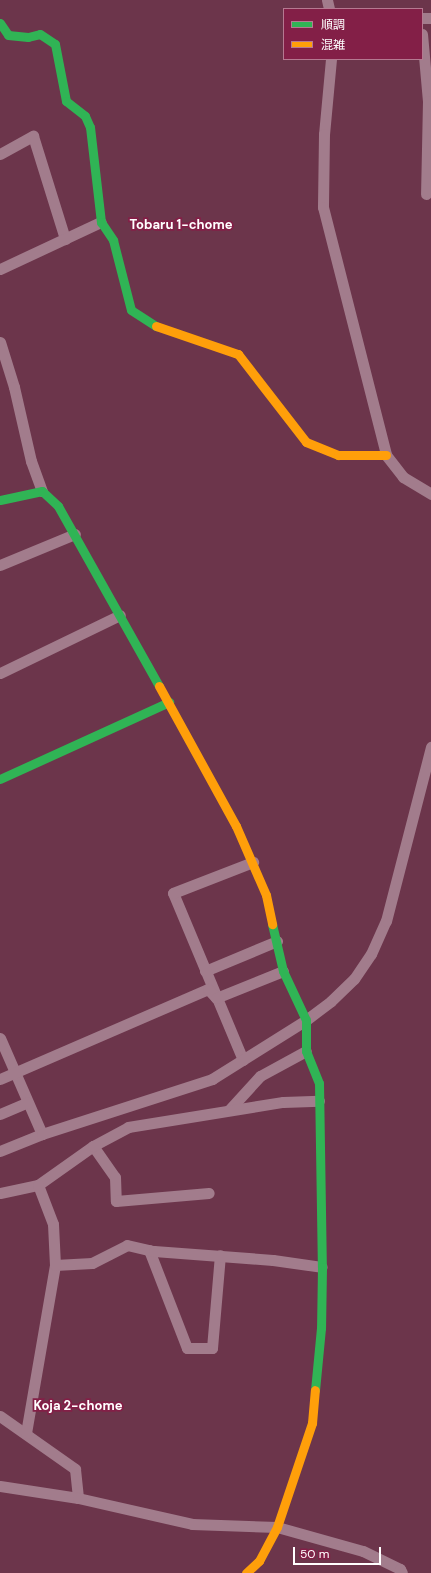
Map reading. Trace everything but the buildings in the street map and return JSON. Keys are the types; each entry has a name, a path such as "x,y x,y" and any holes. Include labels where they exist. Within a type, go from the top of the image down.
{"street":[{"path":"0,23 8,36 28,36 40,34 54,44 66,101 84,116 90,127 101,222 113,240 131,310 159,328 238,354 306,442 338,455 386,455"},
{"path":"423,45 428,101 426,194"},
{"path":"331,60 324,134 323,208 386,455 403,477 431,494"},
{"path":"0,154 33,136 65,239"},
{"path":"0,269 101,222"},
{"path":"0,342 14,386 31,461 42,491 58,506 75,534 169,702 236,826 253,862 266,895 283,971 306,1020 306,1051 319,1084 318,1101 322,1267 321,1328 312,1423 278,1527 258,1561 246,1573"},
{"path":"0,500 42,491"},
{"path":"0,565 75,534"},
{"path":"0,673 120,615"},
{"path":"0,778 169,702"},
{"path":"0,1151 42,1134 212,1079 306,1020 354,979 380,938 394,899 431,747"},
{"path":"243,1060 172,893 253,862"},
{"path":"205,971 277,941"},
{"path":"216,998 283,971"},
{"path":"0,1079 208,989 216,998"},
{"path":"1,1043 42,1134"},
{"path":"229,1110 260,1076 306,1051"},
{"path":"0,1193 38,1185 93,1146 128,1127 283,1102 318,1101"},
{"path":"0,1114 28,1102"},
{"path":"93,1146 115,1177 116,1201 208,1193"},
{"path":"26,1433 55,1265 53,1224 38,1185"},
{"path":"55,1265 92,1264 127,1245 148,1250 220,1255 322,1267"},
{"path":"148,1250 187,1348 212,1348 220,1255"},
{"path":"0,1416 75,1469 78,1498"},
{"path":"0,1486 78,1498 192,1524 278,1527 363,1551 400,1569 402,1573"}],"traffic: fast":[{"path":"0,23 8,35 28,37 40,34 55,44 66,101 85,116 90,127 101,222 113,240 131,310 156,326"},
{"path":"0,500 42,491 58,506 159,686"},
{"path":"0,779 169,702"},
{"path":"272,924 283,971 306,1020 306,1051 319,1083 322,1267 321,1328 315,1390"}],"traffic: slow":[{"path":"156,326 238,354 306,442 338,455 386,455"},
{"path":"159,686 236,826 266,895 272,924"},
{"path":"246,1573 259,1561 277,1527 312,1423 315,1390"}],"district":[{"name":"Tobaru 1-chome","path":"181,225"},
{"name":"Koja 2-chome","path":"78,1406"}]}
